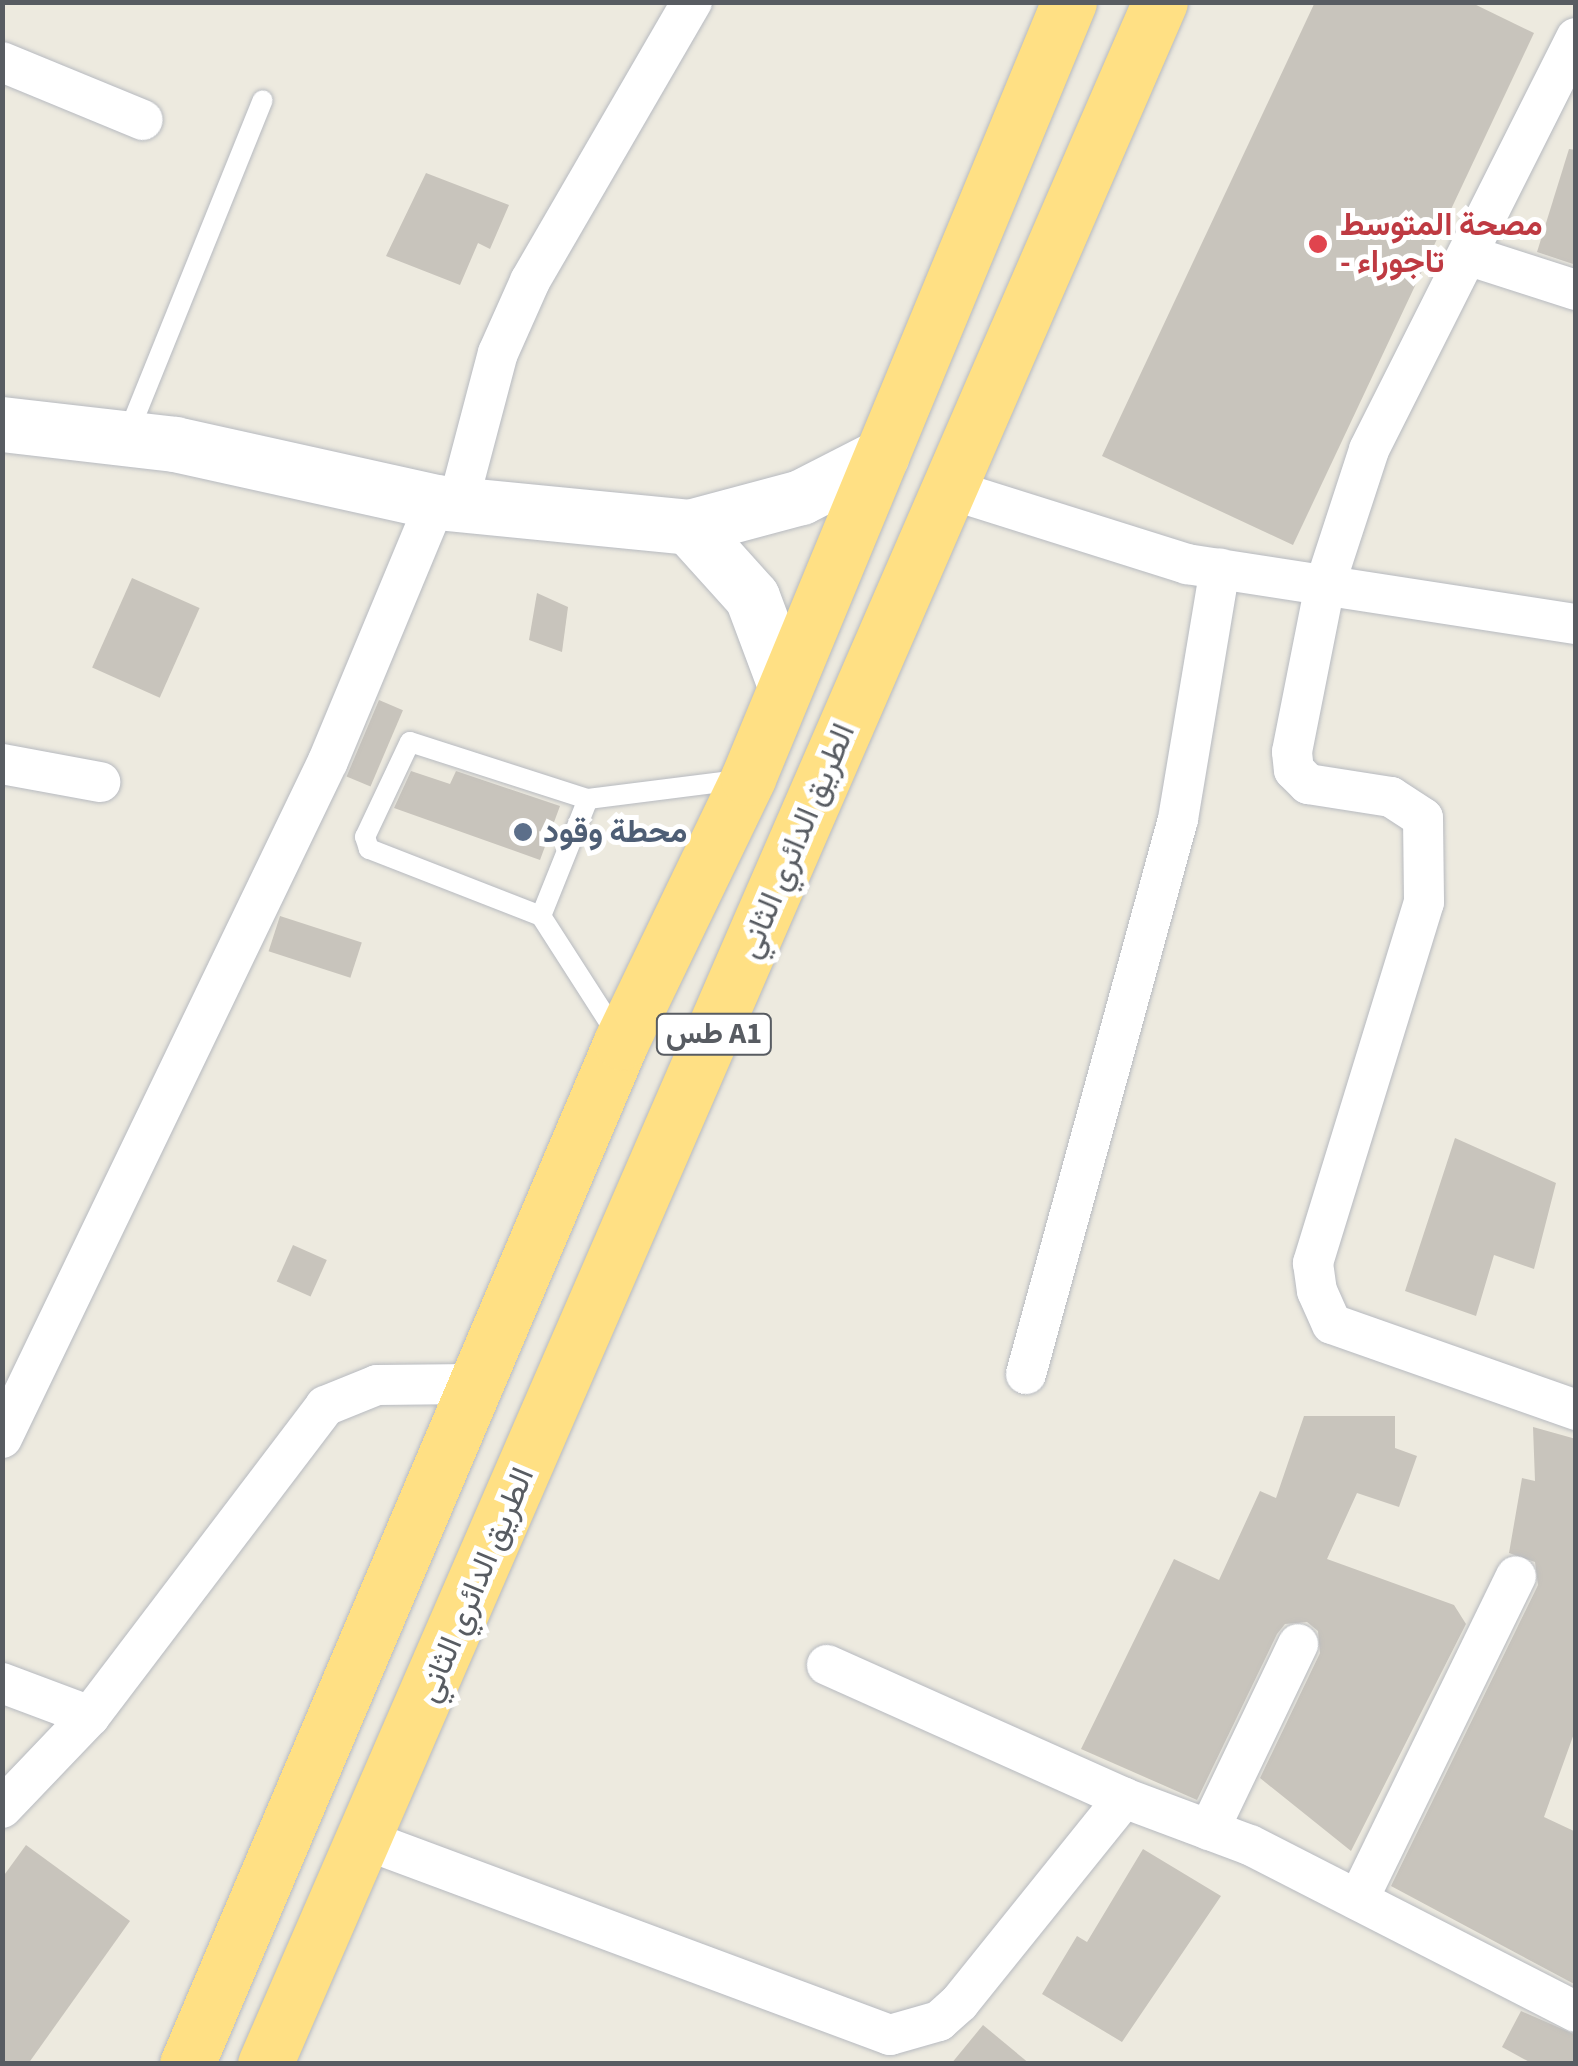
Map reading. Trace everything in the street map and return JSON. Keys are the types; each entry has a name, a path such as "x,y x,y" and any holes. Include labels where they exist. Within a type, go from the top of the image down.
{"highway":[{"name":"طس A1","path":"186,2064 472,1384 622,1042 748,778 784,680 1068,2"},
{"path":"910,384 968,275 1087,2"},
{"path":"1096,150 1145,2"},
{"name":"الطريق الدائري الثاني","path":"265,2064 366,1840 1160,2"}],"street":[{"path":"2,1438 328,761 447,503 498,354 530,281 679,6"},
{"path":"1576,38 1470,256 1369,450 1324,585 1294,770 1308,784 1391,797 1423,818 1424,902 1313,1263 1317,1291 1332,1324 1576,1410"},
{"path":"2,62 143,120"},
{"path":"1470,256 1576,290"},
{"path":"2,424 127,437 447,503 689,527 802,497 881,456"},
{"path":"949,489 1220,568 1576,624"},
{"path":"689,527 752,596 784,680"},
{"path":"1026,1374 1178,818 1220,568"},
{"path":"2,764 100,782"},
{"path":"2,1808 90,1716 325,1406 377,1384 472,1384"},
{"path":"1358,1900 1516,1576"},
{"path":"1209,1830 1298,1644"},
{"path":"828,1665 1124,1798 1209,1830 1358,1900 1576,2012"},
{"path":"2,1683 90,1716"},
{"path":"366,1840 881,2050 939,2021 960,2002 1124,1798"}],"lane":[{"path":"127,437 263,100"},
{"path":"622,1042 541,916 368,849 365,836 410,742 588,799 748,778"},
{"path":"541,916 588,799"}],"building":[{"name":"مصحة المتوسط - تاجوراء","path":"1315,2 1470,2 1534,33 1293,545 1102,456"},
{"path":"1569,149 1576,150 1576,265 1537,252"},
{"path":"426,173 509,205 490,249 478,243 460,285 386,256"},
{"path":"132,578 200,608 160,698 92,668"},
{"path":"537,593 568,607 562,652 529,640"},
{"path":"379,700 403,710 371,787 347,776"},
{"path":"411,771 450,784 456,771 560,806 540,860 394,808"},
{"path":"280,916 362,943 350,978 269,951"},
{"path":"1455,1138 1556,1183 1534,1269 1494,1255 1476,1316 1405,1291"},
{"path":"293,1245 327,1260 311,1297 277,1282"},
{"path":"1304,1416 1395,1416 1395,1448 1417,1456 1399,1507 1357,1493 1327,1559 1454,1605 1466,1624 1351,1851 1260,1778 1320,1653 1318,1631 1307,1622 1285,1624 1277,1634 1197,1800 1081,1749 1174,1559 1219,1580 1260,1491 1276,1498"},
{"path":"1533,1427 1576,1439 1576,1728 1544,1817 1576,1832 1576,1985 1391,1886 1538,1585 1535,1562 1509,1553 1522,1478 1535,1481"},
{"path":"26,1845 130,1921 28,2064 2,2064 2,1878"},
{"path":"1143,1849 1221,1896 1122,2042 1042,1994 1077,1936 1087,1942"},
{"path":"1521,2011 1576,2035 1576,2064 1533,2064 1502,2047"},
{"path":"983,2025 1030,2064 951,2064"}],"place":[{"name":"مصحة المتوسط - تاجوراء","path":"1318,244"},
{"name":"محطة وقود","path":"523,832"}]}
